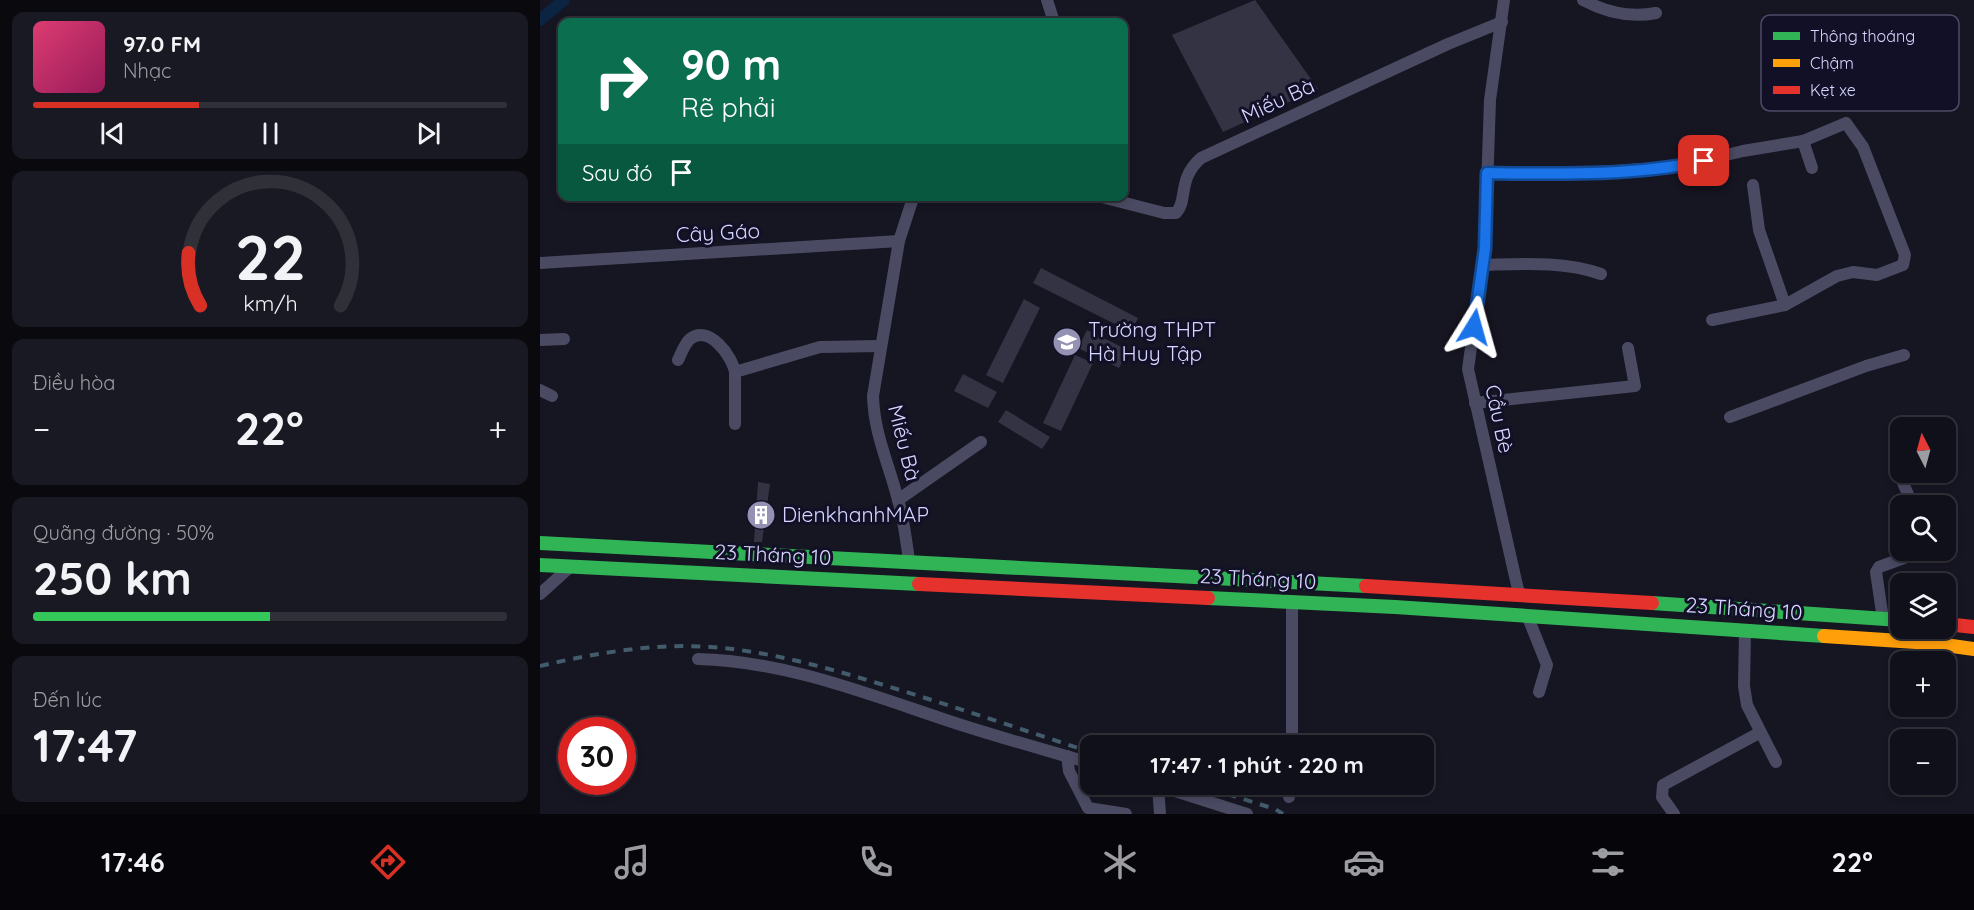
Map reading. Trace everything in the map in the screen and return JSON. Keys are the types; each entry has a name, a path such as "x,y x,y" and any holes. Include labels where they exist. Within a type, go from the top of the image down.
{"main road":[{"name":"23 Tháng 10","path":"540,543 909,560 1519,594 1890,619"},
{"path":"571,566 572,544"},
{"path":"909,560 909,583"},
{"name":"23 Tháng 10","path":"540,565 1527,615 1974,649"},
{"path":"1519,594 1527,615"},
{"path":"1956,625 1974,627"}],"street":[{"path":"1047,0 1053,18"},
{"name":"Cầu Bè","path":"1504,0 1490,100 1482,265 1468,369 1519,594"},
{"path":"1583,0 1620,14 1639,16 1656,13"},
{"name":"Miếu Bà","path":"1117,201 1164,213 1176,213 1180,209 1185,178 1190,168 1201,158 1448,44 1502,22"},
{"path":"1487,173 1568,174 1659,169 1803,141 1846,123 1863,147 1905,255 1903,265 1877,275 1853,272 1837,276 1785,305 1712,320"},
{"path":"1803,141 1812,168"},
{"path":"1753,185 1759,231 1785,305"},
{"name":"Miếu Bà","path":"909,560 898,500 881,451 874,418 874,380 899,241 911,201"},
{"name":"Cây Gáo","path":"540,263 899,241"},
{"path":"1482,265 1545,264 1581,267 1601,274"},
{"path":"678,360 689,339 704,335 724,349 733,362 735,372 735,424"},
{"path":"540,340 564,339"},
{"path":"735,372 820,347 881,346"},
{"path":"1475,403 1635,386 1629,348"},
{"path":"1731,417 1866,366 1904,355"},
{"path":"540,390 552,396"},
{"path":"898,500 981,442"},
{"path":"1883,619 1876,572 1879,567 1896,561"},
{"path":"540,594 571,566"},
{"path":"1292,602 1292,735"},
{"path":"1527,615 1547,665 1539,692"},
{"path":"1746,631 1744,694 1759,733 1776,762"},
{"path":"698,659 729,659 813,677 989,734 1080,760"},
{"path":"1674,814 1662,797 1663,785 1759,733"},
{"path":"1067,756 1069,771 1088,808 1126,814"},
{"path":"1157,795 1160,814"},
{"path":"1187,795 1247,814"}],"building":[{"path":"1255,0 1318,89 1223,132 1172,35"},
{"path":"1041,268 1138,318 1131,332 1033,283"},
{"path":"1024,299 1040,308 1003,383 986,375"},
{"path":"1087,330 1128,350 1119,368 1078,348"},
{"path":"1075,355 1093,363 1061,431 1043,423"},
{"path":"963,374 997,392 988,408 954,391"},
{"path":"1006,410 1050,437 1042,449 998,422"},
{"name":"DienkhanhMAP","path":"758,482 770,484 762,542 754,542"}],"waterway":[{"path":"540,20 564,0"}],"railway":[{"path":"540,666 603,653 668,646 711,647 760,653 807,663 877,683 1080,749"},
{"path":"1230,795 1275,809 1283,814"}],"traffic: fast":[{"path":"540,543 1366,586"},
{"path":"540,565 919,584"},
{"path":"1208,598 1395,607 1824,636"},
{"path":"1652,603 1890,619"}],"traffic: slow":[{"path":"1824,636 1931,643 1974,649"}],"traffic: jam":[{"path":"919,584 1208,598"},
{"path":"1366,586 1652,603"},
{"path":"1956,625 1974,627"}],"place":[{"name":"Trường THPT Hà Huy Tập","path":"1067,342"},
{"name":"DienkhanhMAP","path":"761,515"}],"route":[{"path":"1474,327 1485,248 1487,173 1568,174 1659,169 1704,161"}]}
